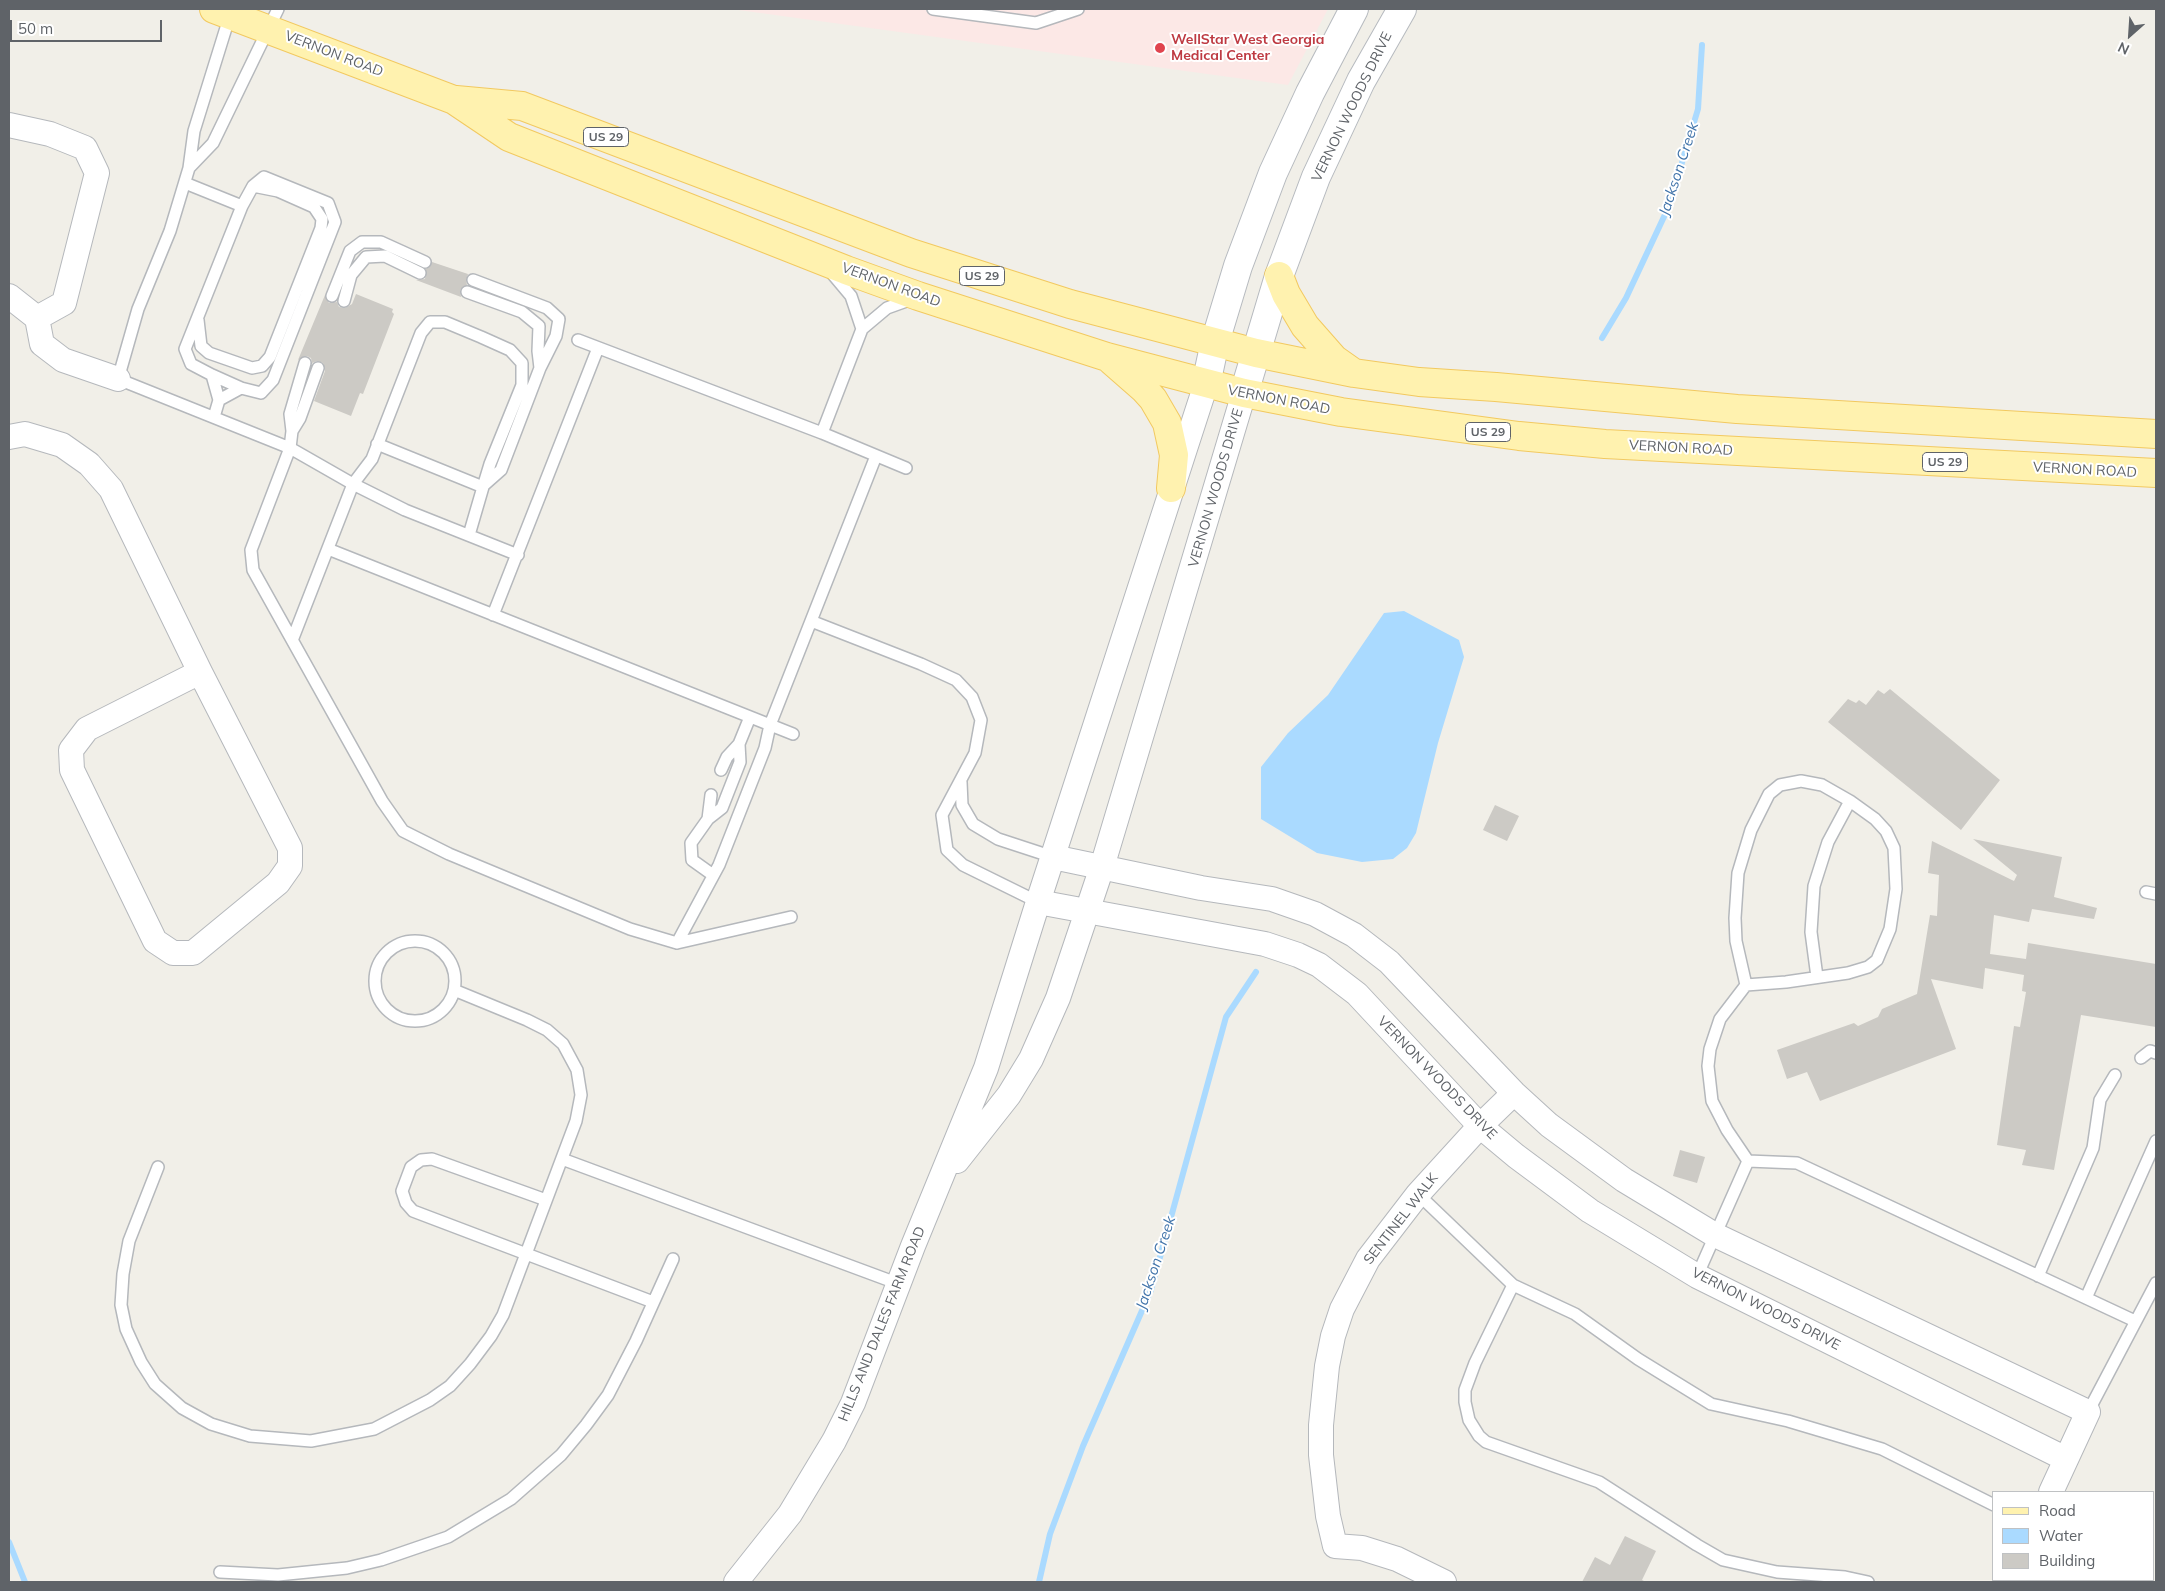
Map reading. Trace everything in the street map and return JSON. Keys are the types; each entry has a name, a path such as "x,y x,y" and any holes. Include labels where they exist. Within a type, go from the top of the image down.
{"main road":[{"name":"VERNON ROAD","path":"225,11 273,19 454,100 509,137 819,259 918,296 1107,357 1206,384 1341,412 1518,436 1615,444 2156,474"},
{"name":"VERNON ROAD","path":"454,100 522,106 911,252 1070,304 1256,353 1354,374 1419,382 1496,387 1737,409 2156,434"},
{"path":"1279,276 1286,294 1305,326 1334,359 1354,374"},
{"path":"1107,357 1144,389 1153,399 1167,423 1174,456 1171,488"}],"street":[{"path":"1038,902 1206,384 1215,342 1238,266 1273,173 1310,93 1354,9"},
{"name":"VERNON WOODS DRIVE","path":"1086,911 1102,867 1279,276 1306,202 1338,129 1402,9"},
{"path":"9,125 50,134 85,148 97,173 64,302 37,318"},
{"path":"9,296 37,318 42,344 63,360 118,379"},
{"path":"9,437 25,434 62,445 89,464 111,489 200,672 290,848 290,866 278,883 193,953 173,953 155,941 72,770 71,750 87,729 200,672"},
{"path":"1052,857 1201,888 1272,899 1301,908 1335,923 1354,934 1390,962 1514,1093 1549,1125 1586,1153 1672,1210 1715,1235 2088,1412 2051,1491"},
{"name":"VERNON WOODS DRIVE","path":"1038,902 1265,944 1298,955 1319,966 1357,994 1480,1126 1530,1167 1590,1211 1697,1276 2066,1459"},
{"name":"HILLS AND DALES FARM ROAD","path":"736,1582 790,1514 834,1441 866,1371 938,1185 986,1068 1038,902"},
{"name":"HILLS AND DALES FARM ROAD","path":"938,1185 1009,1095 1031,1060 1058,998 1086,911"},
{"name":"SENTINEL WALK","path":"1444,1582 1397,1559 1362,1548 1335,1546 1327,1508 1321,1455 1323,1395 1333,1336 1354,1284 1368,1259 1418,1194 1480,1126 1514,1093"}],"lane":[{"path":"934,9 1036,23 1078,9"},
{"path":"225,11 194,131 185,183 170,231 138,309 118,379 290,448 353,484 406,510 518,555"},
{"path":"189,168 213,143 273,19"},
{"path":"264,177 328,203 335,222 273,380 261,393 241,388 191,364 185,349 242,206 252,186 264,177"},
{"path":"185,183 242,206"},
{"path":"198,318 201,346 210,353 252,368 262,366 270,357 321,228 322,219 314,207 278,191 252,186"},
{"path":"332,296 350,251 362,242 381,242 425,262"},
{"path":"344,301 351,276 366,257 385,256 420,273"},
{"path":"819,259 851,296 862,329"},
{"path":"473,280 547,308 558,319 556,336 540,368 501,470 483,487"},
{"path":"467,292 522,312 539,326 538,351 540,368"},
{"path":"822,433 862,329 887,308 918,296"},
{"path":"293,638 353,484 372,459 421,333 430,322 445,322 481,337 510,350 522,363 522,385 490,464 469,535"},
{"path":"578,340 822,433 906,468"},
{"path":"493,615 598,348"},
{"path":"305,363 290,414 292,431 290,448 251,550 254,570 382,802 403,831 449,854 630,929 677,943 791,917"},
{"path":"292,431 300,418 318,368"},
{"path":"212,375 219,400 214,417"},
{"path":"219,400 241,388"},
{"path":"377,444 483,487"},
{"path":"677,943 714,875 765,748 770,725 876,456"},
{"path":"328,549 793,734"},
{"path":"811,621 921,664 956,680 972,697 981,720 974,753 942,815 947,850 964,865 1038,902"},
{"path":"721,770 727,757 739,744 750,717"},
{"path":"714,875 692,860 691,843 708,820 722,808 740,762 739,744"},
{"path":"961,781 962,805 973,824 998,839 1052,857"},
{"path":"1746,986 1736,941 1735,896 1744,851 1760,809 1769,794 1780,785 1801,781 1822,785 1850,801 1875,819 1886,831 1894,848 1897,875 1894,909 1890,929 1877,960 1868,967 1848,973 1746,986 1727,1007 1720,1019 1710,1049 1708,1066 1712,1100 1727,1130 1748,1161"},
{"path":"708,820 710,795"},
{"path":"1817,977 1811,932 1814,886 1828,842 1850,801"},
{"path":"409,942 429,943 440,950 449,960 454,972 454,990 444,1008 434,1016 421,1020 408,1020 396,1016 386,1008 377,990 376,971 382,959 391,949 409,942"},
{"path":"158,1167 129,1240 123,1274 121,1305 126,1329 141,1362 162,1390 182,1408 211,1424 250,1436 311,1441 374,1429 430,1400 450,1386 491,1336 503,1315 576,1121 581,1095 577,1070 563,1044 547,1030 454,990"},
{"path":"2141,1058 2150,1051 2156,1053"},
{"path":"2038,1276 2093,1148 2100,1100 2115,1075"},
{"path":"2086,1298 2156,1141"},
{"path":"546,1200 432,1159 421,1160 411,1167 405,1178 402,1191 406,1203 414,1211 653,1302"},
{"path":"562,1159 899,1284"},
{"path":"1697,1276 1748,1161"},
{"path":"1748,1161 1797,1163 2135,1321"},
{"path":"1418,1194 1513,1285 1575,1314 1638,1359 1711,1404 1788,1421 1882,1449 1992,1504"},
{"path":"220,1572 278,1575 347,1568 415,1550 448,1537 481,1519 511,1499 561,1455 608,1395 673,1259"},
{"path":"2088,1412 2156,1283"},
{"path":"1513,1285 1475,1363 1465,1390 1464,1402 1469,1420 1479,1436 1486,1442 1599,1482 1696,1545 1723,1560 1778,1572 1845,1577 1868,1582"}],"shaded area":[{"name":"WellStar West Georgia Medical Center","path":"731,9 1328,9 1288,85"}],"water":[{"path":"1404,611 1459,640 1464,657 1438,743 1416,833 1407,848 1393,859 1362,862 1317,853 1261,819 1261,767 1288,733 1328,695 1384,613"}],"building":[{"path":"432,262 468,274 467,285 460,290 461,297 416,280 425,279 426,269"},
{"path":"356,294 393,309 392,312 394,314 363,394 360,393 351,416 314,401 325,371 323,363 317,361 312,363 311,358 307,356 298,360 325,295 329,303 337,302 339,307 345,308 352,304"},
{"path":"1890,689 2000,780 1961,830 1828,722 1848,699 1856,703 1859,700 1866,705 1878,690 1884,694"},
{"path":"1495,805 1519,816 1507,841 1483,830"},
{"path":"1973,839 2062,857 2054,897 2097,908 2094,919 2032,909 2029,922 1994,915 1990,954 2026,959 2028,943 2156,964 2156,1027 2081,1015 2054,1170 2022,1165 2026,1150 1997,1145 2014,1026 2020,1027 2026,992 2022,991 2024,975 1985,968 1983,989 1931,979 1956,1049 1820,1101 1807,1072 1787,1079 1777,1050 1854,1023 1858,1026 1878,1017 1882,1009 1917,994 1930,915 1937,916 1939,875 1928,873 1932,841 2014,881 2017,875"},
{"path":"1680,1150 1705,1157 1697,1183 1673,1176"},
{"path":"1625,1536 1656,1551 1642,1580 1646,1582 1582,1582 1595,1557 1610,1565"}],"waterway":[{"name":"Jackson Creek","path":"1602,338 1626,298 1669,206 1698,109 1702,45"},
{"name":"Jackson Creek","path":"1039,1582 1050,1534 1083,1446 1151,1290 1226,1017 1256,972"},
{"path":"9,1542 25,1582"}],"place":[{"name":"WellStar West Georgia Medical Center","path":"1160,48"}]}
